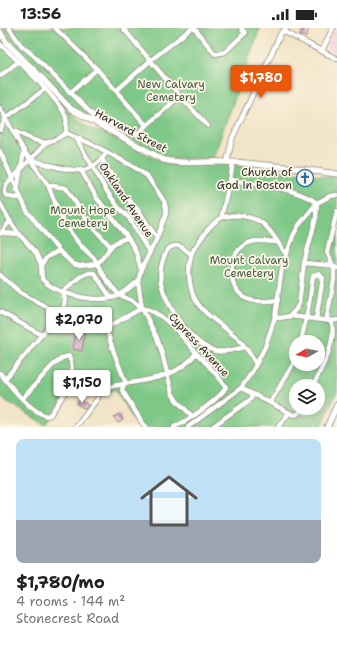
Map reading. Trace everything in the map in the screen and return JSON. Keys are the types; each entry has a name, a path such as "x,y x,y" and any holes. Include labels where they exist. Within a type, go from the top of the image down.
{"main road":[{"name":"Harvard Street","path":"0,32 7,43 46,81 71,109 164,160 173,162 230,162 337,174"},
{"path":"327,427 337,405"}],"street":[{"path":"9,28 21,45 33,55 96,118 132,134 137,134 180,96"},
{"path":"55,28 97,69 146,125"},
{"path":"123,28 180,96 208,126"},
{"path":"116,91 151,60 193,28 215,54 225,52 245,33 241,28"},
{"path":"322,51 333,28"},
{"path":"221,218 230,180 231,143 285,30 337,59"},
{"path":"0,44 45,89 63,112 66,118 66,133"},
{"path":"0,76 18,62"},
{"path":"70,93 97,69"},
{"path":"0,130 6,118 45,89"},
{"path":"0,108 24,151 48,185 65,225 80,245 94,258 105,278 120,295"},
{"path":"14,131 33,140 46,143"},
{"path":"66,133 76,138 85,140 134,167 147,176 164,201 166,214 157,238 141,270 138,281 142,308 162,353 172,393 177,401 192,416"},
{"path":"20,197 10,198 2,195 7,184 46,143 66,133"},
{"name":"Oakland Avenue","path":"76,138 106,190 119,208 129,218 149,252"},
{"path":"0,151 27,211 59,251 73,264 80,266 97,264 110,246 128,238"},
{"path":"17,190 24,151"},
{"path":"30,159 45,164 81,170 93,166 102,160 107,152"},
{"path":"102,160 122,194 139,211 157,238"},
{"path":"81,170 96,196 128,238 136,252 141,270"},
{"path":"230,180 299,194 312,199 318,204"},
{"path":"48,185 66,188 89,223 110,246"},
{"path":"189,427 242,388 265,347 275,317 282,268 292,236 299,225 318,204 330,196 337,195"},
{"path":"0,202 19,234 36,253 41,265 42,279 45,282 63,291 97,300 120,295 138,281"},
{"path":"290,316 299,304 304,263 316,218 318,204"},
{"path":"316,379 328,354 332,336 332,323 327,317 335,268 327,252 337,211"},
{"path":"256,364 238,338 200,306 193,294 190,281 189,269 191,254 212,225 221,218 243,216 262,223 286,254"},
{"path":"1,233 10,221"},
{"path":"1,233 19,234"},
{"path":"276,242 252,241 243,246 236,254 231,266 231,276 235,287 240,294 248,300 259,302 278,300"},
{"path":"191,254 177,245 168,250 163,257 160,268 161,282 165,296 172,309 193,337 205,346 216,351 245,347"},
{"path":"41,265 47,257 59,251"},
{"path":"304,263 327,265 335,268"},
{"path":"63,291 91,272 94,273 111,298"},
{"path":"302,335 313,279 314,276 319,274 323,278 316,319"},
{"path":"0,275 21,294 75,324 91,329 106,328 142,308"},
{"path":"5,379 63,309 65,300 63,291"},
{"name":"Cypress Avenue","path":"120,295 170,323 226,387 223,392 192,416 174,427"},
{"path":"0,312 42,335"},
{"path":"275,317 280,318 290,316 337,320"},
{"path":"106,328 112,350 125,381 122,390 145,427"},
{"path":"108,387 167,375 187,364 196,353"},
{"path":"0,373 22,399 43,415 50,415 72,381 72,364 69,356 62,358 52,366 22,399"},
{"path":"270,403 289,371"},
{"path":"242,388 289,413 278,427"},
{"path":"212,427 251,399 253,395"},
{"path":"76,427 98,398"}],"path":[{"path":"98,398 108,387"}],"shaded area":[{"path":"335,28 337,28 337,54 326,49"}],"green space":[{"name":"New Calvary Cemetery","path":"2,28 260,28 213,158 175,159 158,154 71,106 60,91 14,46"},
{"path":"0,40 55,95 66,110 91,129 109,135 163,162 177,165 228,165 337,178 337,392 321,427 138,427 115,389 98,397 75,379 46,425 0,397"}],"building":[{"path":"304,28 309,29 306,37 300,35"},
{"path":"76,331 85,333 82,351 73,349"},
{"path":"80,400 88,405 85,409 77,404"},
{"path":"119,414 123,420 118,423 114,417"}],"place":[{"name":"Church of God in Boston","path":"305,178"}],"park label":[{"name":"Mount Hope Cemetery","path":"83,216"},
{"name":"Mount Calvary Cemetery","path":"249,266"}]}
